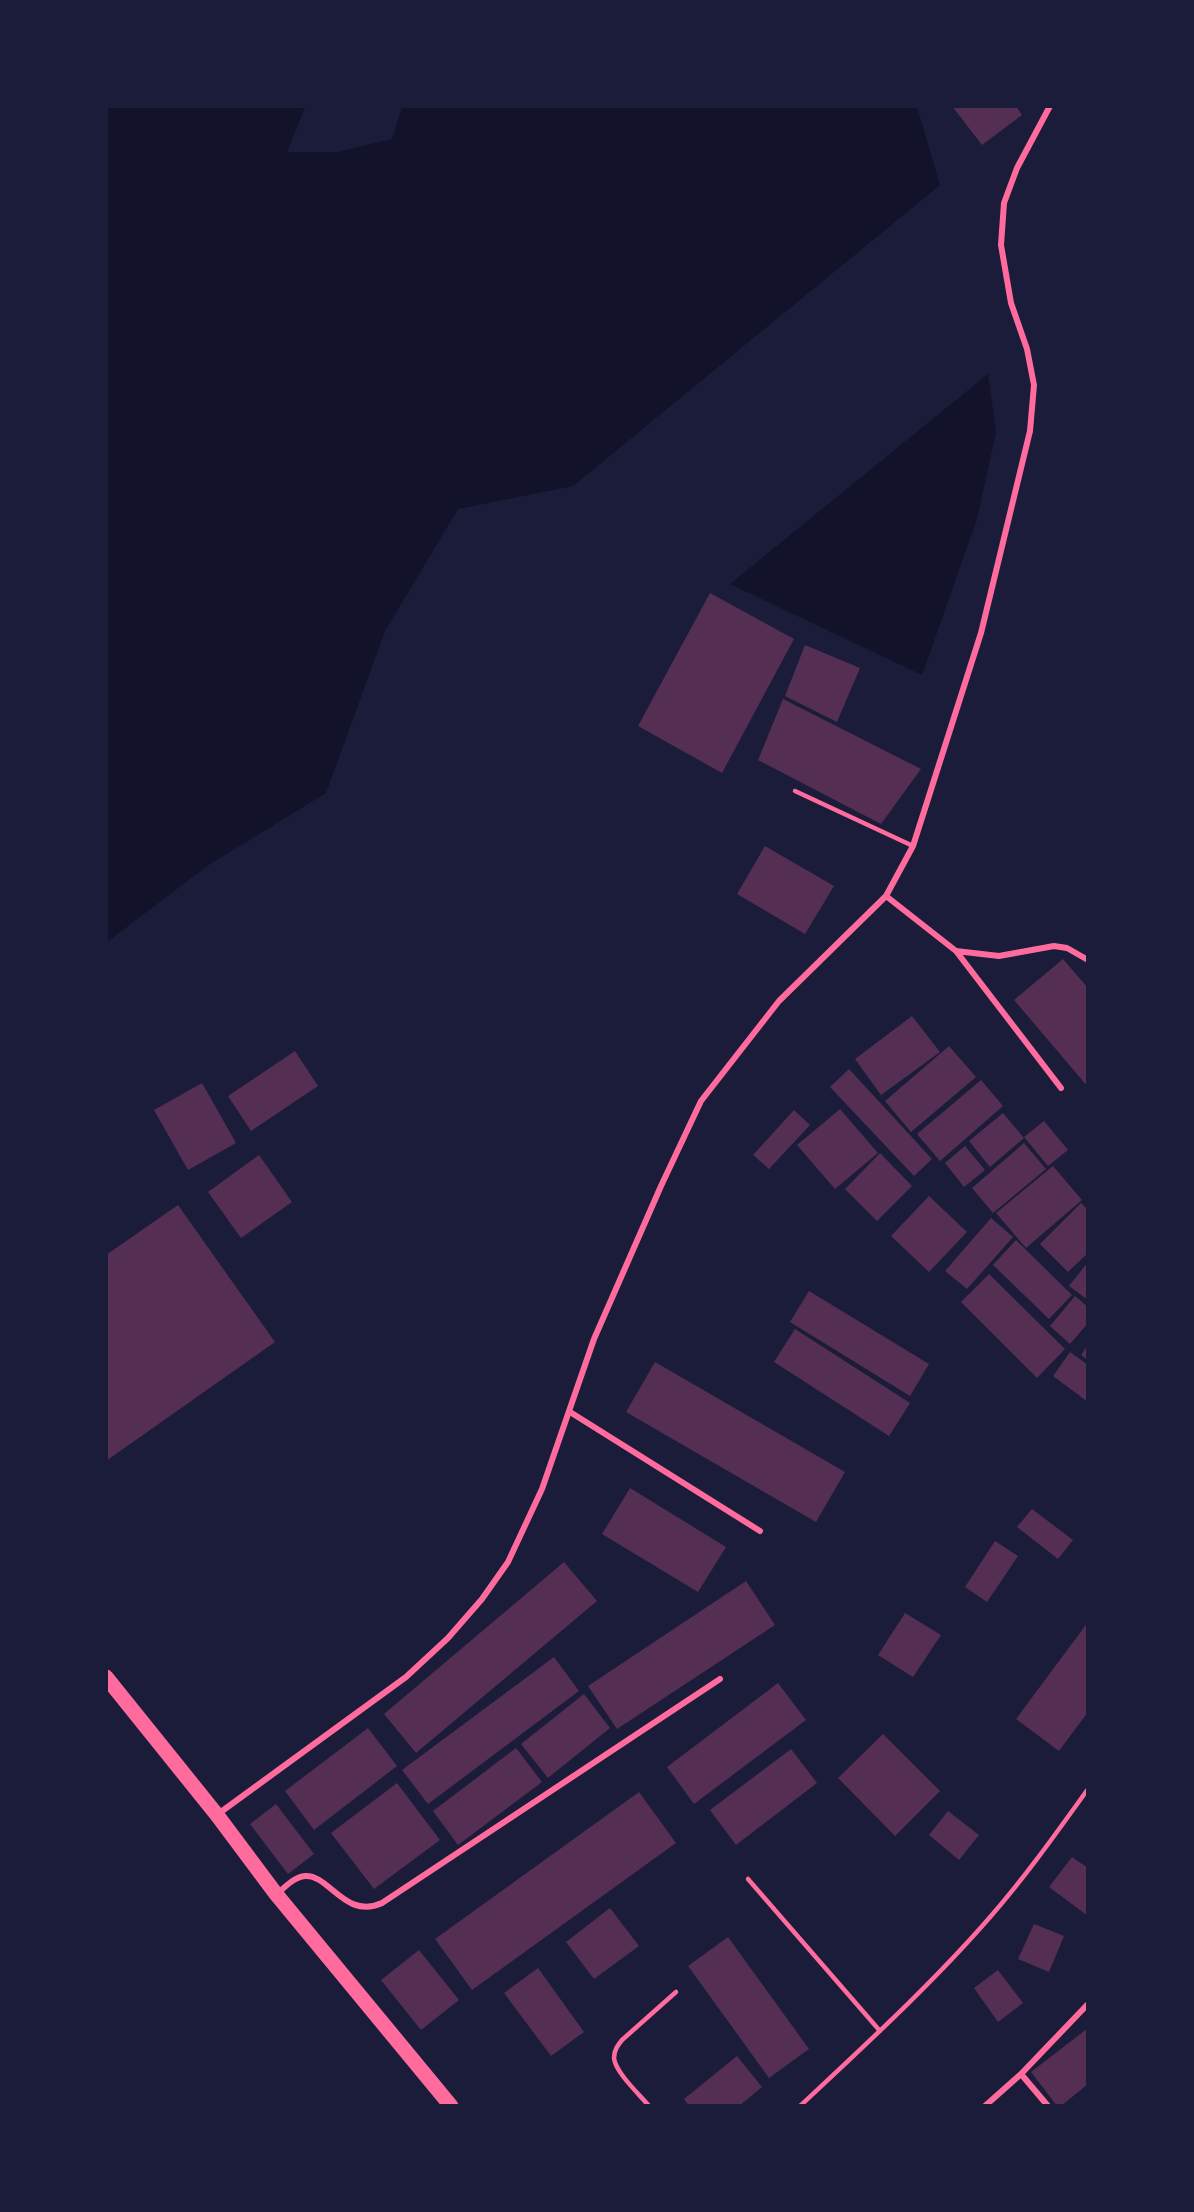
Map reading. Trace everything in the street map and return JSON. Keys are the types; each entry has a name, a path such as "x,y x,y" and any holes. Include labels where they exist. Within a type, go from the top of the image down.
{"main road":[{"path":"106,1677 217,1815 276,1894 451,2106"}],"street":[{"path":"217,1815 405,1677 448,1638 482,1599 508,1562 542,1489 594,1339 701,1101 779,1001 886,896 913,846 981,633 1030,431 1034,385 1027,349 1011,303 1001,245 1004,203 1017,168 1050,106"},
{"path":"886,896 956,951 1061,1088"},
{"path":"956,951 999,957 1054,946 1068,948 1088,960"},
{"path":"570,1412 760,1531"},
{"path":"276,1894 297,1878 310,1876 337,1894 364,1907 382,1903 720,1679"},
{"path":"985,2106 1021,2074 1088,2004"},
{"path":"1021,2074 1048,2106"}],"lane":[{"path":"795,791 913,846"},
{"path":"800,2106 880,2031 991,1916 1088,1789"},
{"path":"748,1880 880,2031"},
{"path":"649,2106 620,2072 614,2060 615,2049 676,1992"}],"shaded area":[{"path":"107,106 305,107 287,152 337,152 392,139 402,107 917,107 940,185 573,486 458,509 385,631 326,793 207,866 107,942"},
{"path":"988,374 996,432 977,519 922,675 730,584"}],"building":[{"path":"952,106 1016,106 1022,115 982,145"},
{"path":"710,593 794,639 722,773 638,726"},
{"path":"805,645 860,668 837,722 785,696"},
{"path":"783,699 921,769 881,824 758,760"},
{"path":"765,846 834,886 805,934 737,894"},
{"path":"1063,959 1088,988 1088,1087 1014,1000"},
{"path":"912,1016 940,1052 881,1095 855,1059"},
{"path":"949,1046 976,1077 911,1132 885,1101"},
{"path":"295,1051 318,1086 251,1131 228,1096"},
{"path":"849,1069 932,1159 914,1176 830,1087"},
{"path":"981,1080 1003,1106 940,1161 917,1134"},
{"path":"202,1083 236,1143 188,1170 154,1110"},
{"path":"840,1109 878,1153 835,1189 797,1145"},
{"path":"794,1110 810,1125 769,1169 753,1155"},
{"path":"1003,1113 1024,1138 990,1167 969,1141"},
{"path":"1044,1121 1068,1150 1048,1166 1024,1137"},
{"path":"1024,1143 1046,1169 993,1213 972,1188"},
{"path":"965,1146 985,1170 964,1187 945,1163"},
{"path":"880,1153 912,1186 877,1221 845,1189"},
{"path":"259,1155 292,1202 241,1238 208,1192"},
{"path":"1053,1166 1082,1200 1026,1248 996,1213"},
{"path":"929,1196 967,1232 929,1272 891,1236"},
{"path":"1081,1203 1088,1210 1088,1253 1068,1272 1040,1244"},
{"path":"178,1205 275,1342 106,1461 106,1255"},
{"path":"991,1218 1013,1237 967,1289 945,1271"},
{"path":"1016,1240 1072,1295 1049,1319 993,1265"},
{"path":"1088,1262 1088,1300 1069,1286"},
{"path":"989,1274 1065,1349 1037,1378 961,1302"},
{"path":"809,1291 929,1364 910,1396 790,1322"},
{"path":"1075,1296 1088,1307 1088,1323 1070,1344 1050,1326"},
{"path":"795,1329 910,1403 889,1436 774,1362"},
{"path":"1088,1345 1088,1360 1081,1355"},
{"path":"1070,1352 1088,1365 1088,1402 1053,1376"},
{"path":"655,1362 845,1472 816,1522 626,1412"},
{"path":"630,1488 726,1547 698,1592 602,1534"},
{"path":"1032,1509 1073,1540 1058,1559 1017,1527"},
{"path":"995,1541 1018,1556 987,1602 965,1587"},
{"path":"564,1562 597,1601 416,1753 384,1714"},
{"path":"746,1581 775,1625 617,1729 588,1686"},
{"path":"905,1613 941,1635 913,1677 878,1655"},
{"path":"1088,1622 1088,1712 1059,1751 1016,1719"},
{"path":"554,1657 579,1691 428,1804 402,1770"},
{"path":"778,1683 806,1720 694,1804 667,1767"},
{"path":"584,1694 610,1728 548,1778 521,1744"},
{"path":"368,1728 397,1766 314,1830 285,1791"},
{"path":"883,1734 940,1791 895,1836 838,1778"},
{"path":"516,1748 542,1782 458,1845 433,1811"},
{"path":"791,1749 817,1783 736,1845 710,1810"},
{"path":"397,1783 440,1840 374,1889 331,1833"},
{"path":"639,1792 676,1843 472,1990 435,1939"},
{"path":"276,1804 314,1854 288,1874 250,1824"},
{"path":"948,1811 979,1835 959,1860 929,1835"},
{"path":"1072,1857 1088,1868 1088,1916 1049,1887"},
{"path":"610,1908 639,1946 594,1979 566,1942"},
{"path":"1034,1924 1064,1936 1049,1972 1018,1959"},
{"path":"728,1937 809,2049 769,2078 688,1966"},
{"path":"419,1950 459,2000 421,2030 381,1980"},
{"path":"538,1968 584,2032 551,2056 504,1993"},
{"path":"998,1970 1023,2003 998,2022 974,1988"},
{"path":"1088,2028 1088,2084 1061,2106 1057,2106 1031,2072"},
{"path":"737,2056 762,2087 739,2106 689,2106 684,2099"}]}
